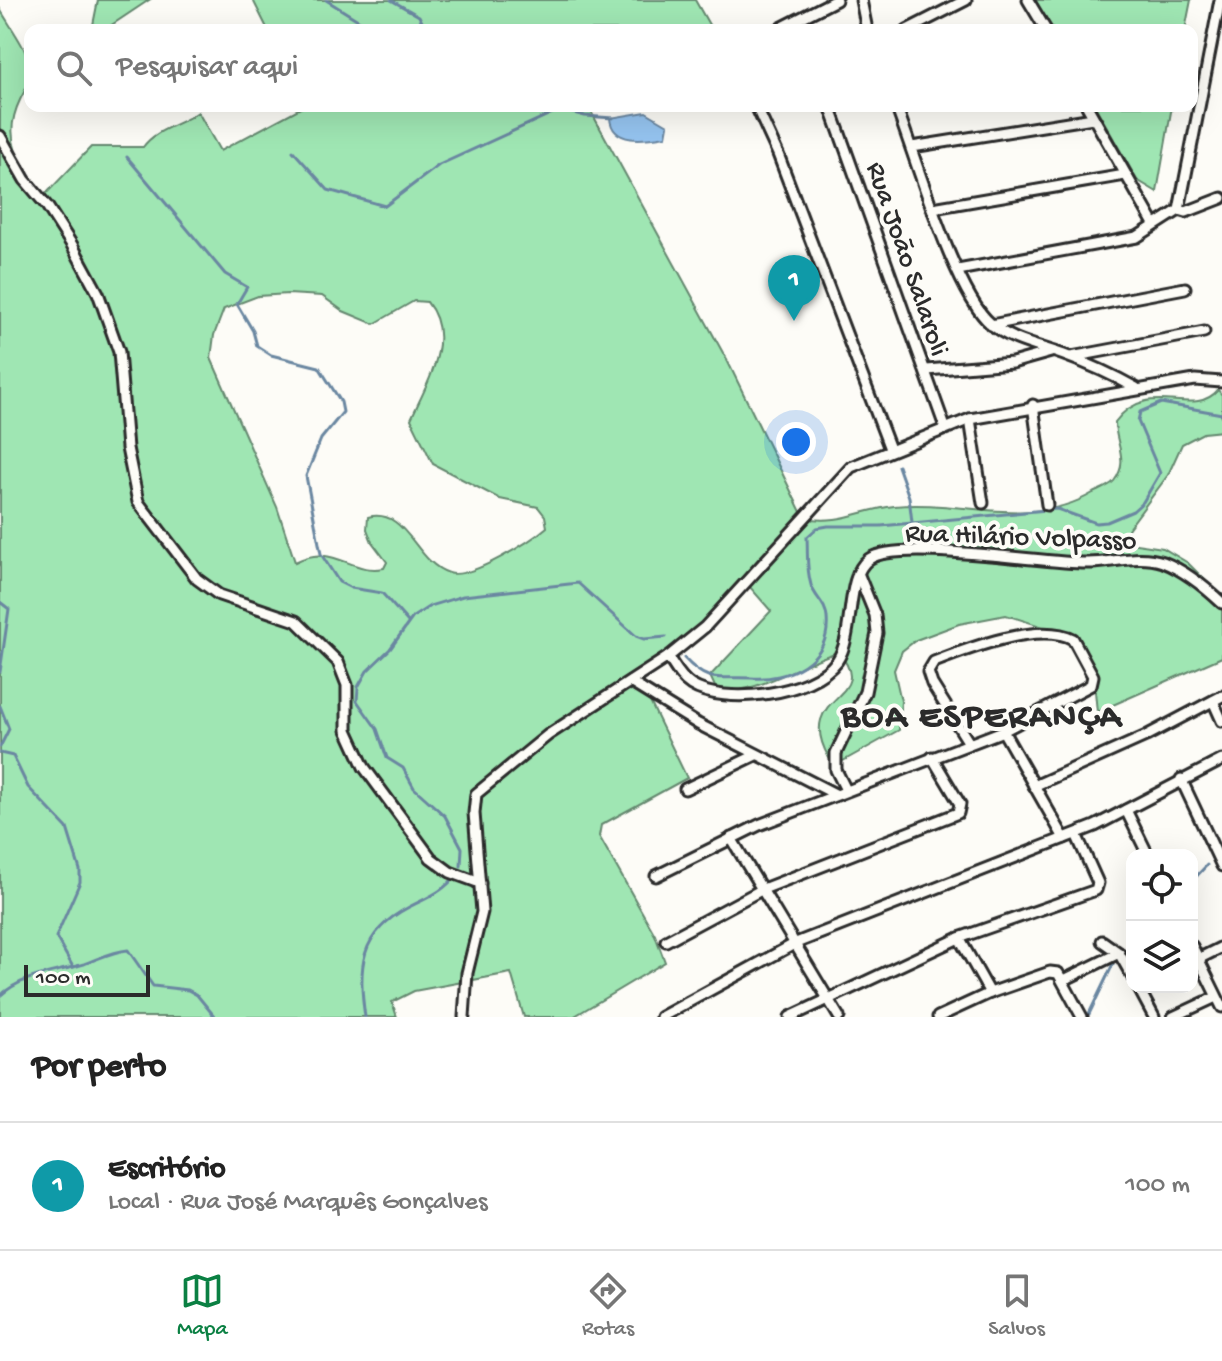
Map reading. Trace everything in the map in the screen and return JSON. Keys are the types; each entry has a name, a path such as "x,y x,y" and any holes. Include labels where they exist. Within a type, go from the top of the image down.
{"street":[{"path":"789,24 836,0"},
{"path":"861,0 866,24"},
{"path":"919,24 966,0"},
{"path":"1028,0 1042,24"},
{"path":"1179,210 1220,0"},
{"path":"760,112 890,449"},
{"name":"Rua João Salaroli","path":"832,112 945,427"},
{"path":"898,112 968,295 991,325 1020,341 1071,357 1136,388"},
{"path":"1090,112 1154,224"},
{"path":"912,147 1093,118"},
{"path":"0,136 25,180 72,245 98,293 119,352 127,448 138,502 197,579 219,595 296,621 338,662 347,685 347,730 364,767 431,858 450,872 480,883"},
{"path":"933,208 1125,175"},
{"path":"958,270 1137,237 1179,210 1186,212 1222,198"},
{"path":"991,325 1185,288"},
{"path":"1071,357 1204,332"},
{"path":"927,370 1012,363 1054,351"},
{"path":"464,1017 467,973 480,930 480,883 474,813 476,794 548,735 668,657 721,613 851,467 970,419 1136,388 1195,380 1222,382"},
{"path":"1033,405 1047,505"},
{"path":"970,419 983,503"},
{"name":"Rua Hilário Volpasso","path":"858,573 872,557 889,552 985,555 1090,564 1140,558 1178,570 1205,587 1222,603"},
{"path":"668,657 687,683 702,690 777,693 801,688 839,659 849,630 858,573"},
{"path":"846,790 836,770 836,753 865,692 877,633 875,615 858,573"},
{"path":"656,876 731,838 835,794 1003,731 1093,683 1080,647 1073,639 1059,635 1019,637 970,648 934,662 928,672 932,684 969,743"},
{"path":"630,682 756,755 835,794"},
{"path":"1034,786 1218,699 1222,721"},
{"path":"1003,731 1064,838"},
{"path":"685,789 756,755"},
{"path":"666,941 763,889 958,813 960,804 932,757"},
{"path":"661,1017 796,943 1076,834 1222,760"},
{"path":"1181,779 1222,866"},
{"path":"1126,810 1145,849"},
{"path":"790,1017 959,938 1096,890 1098,883 1076,834"},
{"path":"731,838 839,1017"},
{"path":"959,938 990,993"},
{"path":"1102,941 1119,953 1126,965"},
{"path":"1222,947 1198,959 1222,1007"},
{"path":"1064,980 1119,953"},
{"path":"938,1017 990,993 1055,972 1064,980 1082,1017"},
{"path":"1141,993 1154,1017"},
{"path":"1173,1017 1216,997"}],"green space":[{"path":"98,0 149,0 113,24 93,24"},
{"path":"253,0 695,0 709,24 265,24"},
{"path":"1034,0 1191,0 1186,24 1048,24"},
{"path":"0,9 24,50 24,92 15,114 13,139 21,163 43,197 91,147 143,147 155,135 198,112 220,151 293,112 591,112 728,362 804,518 828,520 894,506 945,506 1020,512 1069,504 1110,485 1119,474 1121,459 1115,422 1128,409 1156,400 1196,401 1208,398 1218,390 1222,395 1222,431 1203,433 1182,444 1168,475 1128,529 1129,543 1163,548 1188,563 1222,597 1222,657 1097,712 1093,670 1078,638 1006,615 959,624 916,640 902,651 894,670 901,701 899,730 843,761 829,758 821,737 821,720 827,708 850,680 848,668 838,652 745,689 716,689 710,676 771,611 750,587 637,675 687,778 601,825 599,836 655,935 665,962 573,1017 524,1017 511,973 414,991 392,1002 397,1017 0,1017","holes":["258,296 322,296 343,311 374,324 414,301 427,302 439,330 439,345 431,376 411,419 433,464 500,499 538,507 545,516 547,527 500,558 459,574 449,573 427,559 392,520 381,516 368,517 367,529 372,542 387,562 384,568 361,567 321,555 295,562 277,507 211,358 214,335 224,309"]},
{"path":"1098,112 1171,112 1157,192 1137,180"}],"water":[{"path":"646,112 668,125 666,136 632,139 617,133 612,127 610,118"}],"waterway":[{"path":"326,0 364,24"},
{"path":"391,0 419,16 423,24"},
{"path":"293,151 328,190 385,206 439,165 555,112"},
{"path":"570,112 613,118"},
{"path":"127,157 225,274 247,287 237,304 253,331 257,346 271,355 319,367 341,402 343,412 321,439 306,476 321,554 339,582 351,588 382,593 408,622"},
{"path":"684,658 707,676 765,678 792,672 814,657 822,646 827,618 808,573 807,537 817,528 881,526 1057,509 1096,523 1107,522 1133,511 1143,502 1160,473 1138,421 1140,412 1161,403 1222,414"},
{"path":"898,466 909,497 912,522"},
{"path":"461,866 462,848 445,816 414,788 403,768 387,758 377,729 357,701 358,687 367,671 390,649 413,617 430,606 463,596 578,583 636,636 644,639 666,637"},
{"path":"0,602 9,609 0,672"},
{"path":"0,706 9,729 0,747"},
{"path":"0,753 13,756 28,787 67,828 80,870 80,882 56,937 73,967"},
{"path":"1198,875 1207,865"},
{"path":"365,1017 363,967 371,940 392,917 437,893 451,881"},
{"path":"0,996 29,979 128,950 153,986 188,990 197,995 215,1017"},
{"path":"1089,1014 1113,964"}],"place":[{"name":"Escritório","path":"794,321"}],"district":[{"name":"BOA ESPERANÇA","path":"982,712"}]}
